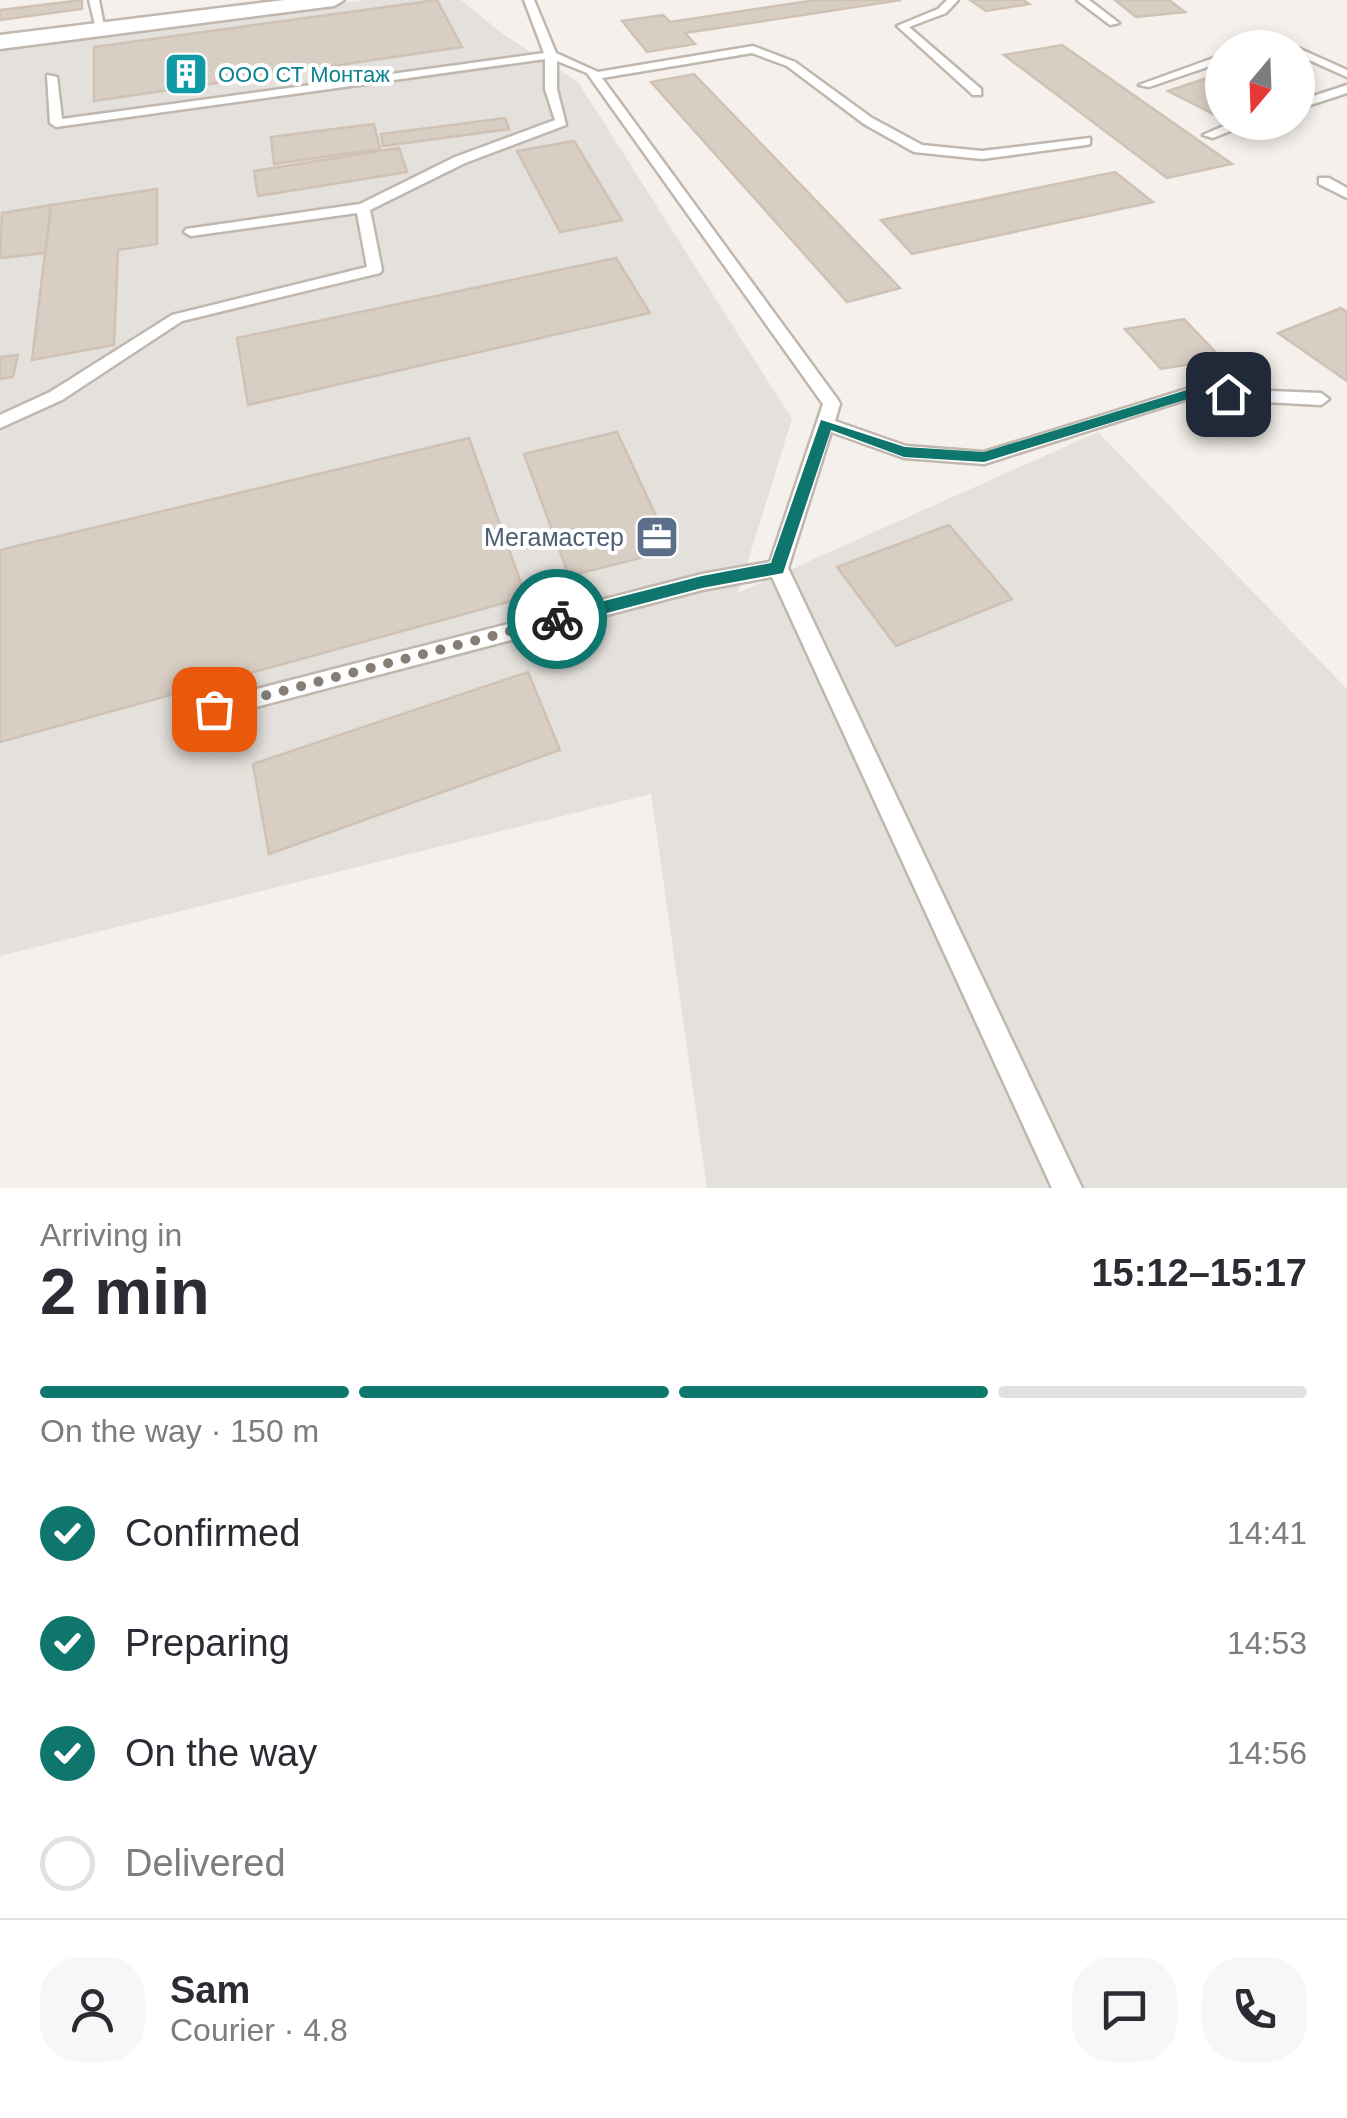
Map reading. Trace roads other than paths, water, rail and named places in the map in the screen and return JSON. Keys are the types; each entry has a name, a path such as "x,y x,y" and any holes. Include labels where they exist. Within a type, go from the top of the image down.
{"street":[{"path":"0,42 334,0"}],"lane":[{"path":"94,0 101,30"},
{"path":"191,232 363,208 460,160 562,122 551,88 551,55 528,0"},
{"path":"953,0 942,11 902,26 977,92"},
{"path":"1082,0 1114,23"},
{"path":"595,76 753,49 791,64 868,122 920,148 982,155 1086,141"},
{"path":"51,76 56,123 551,55 595,76 832,404 778,568 1068,1188"},
{"path":"1315,58 1347,74"},
{"path":"1145,86 1205,64"},
{"path":"1315,100 1347,89"},
{"path":"1324,181 1347,194"},
{"path":"0,422 56,396 177,318 376,270 363,208"},
{"path":"826,424 904,452 984,458 1190,393 1321,400"},
{"path":"214,709 702,582 778,568"}],"place":[{"name":"ООО СТ Монтаж","path":"186,74"},
{"name":"Мегамастер","path":"657,537"}]}
